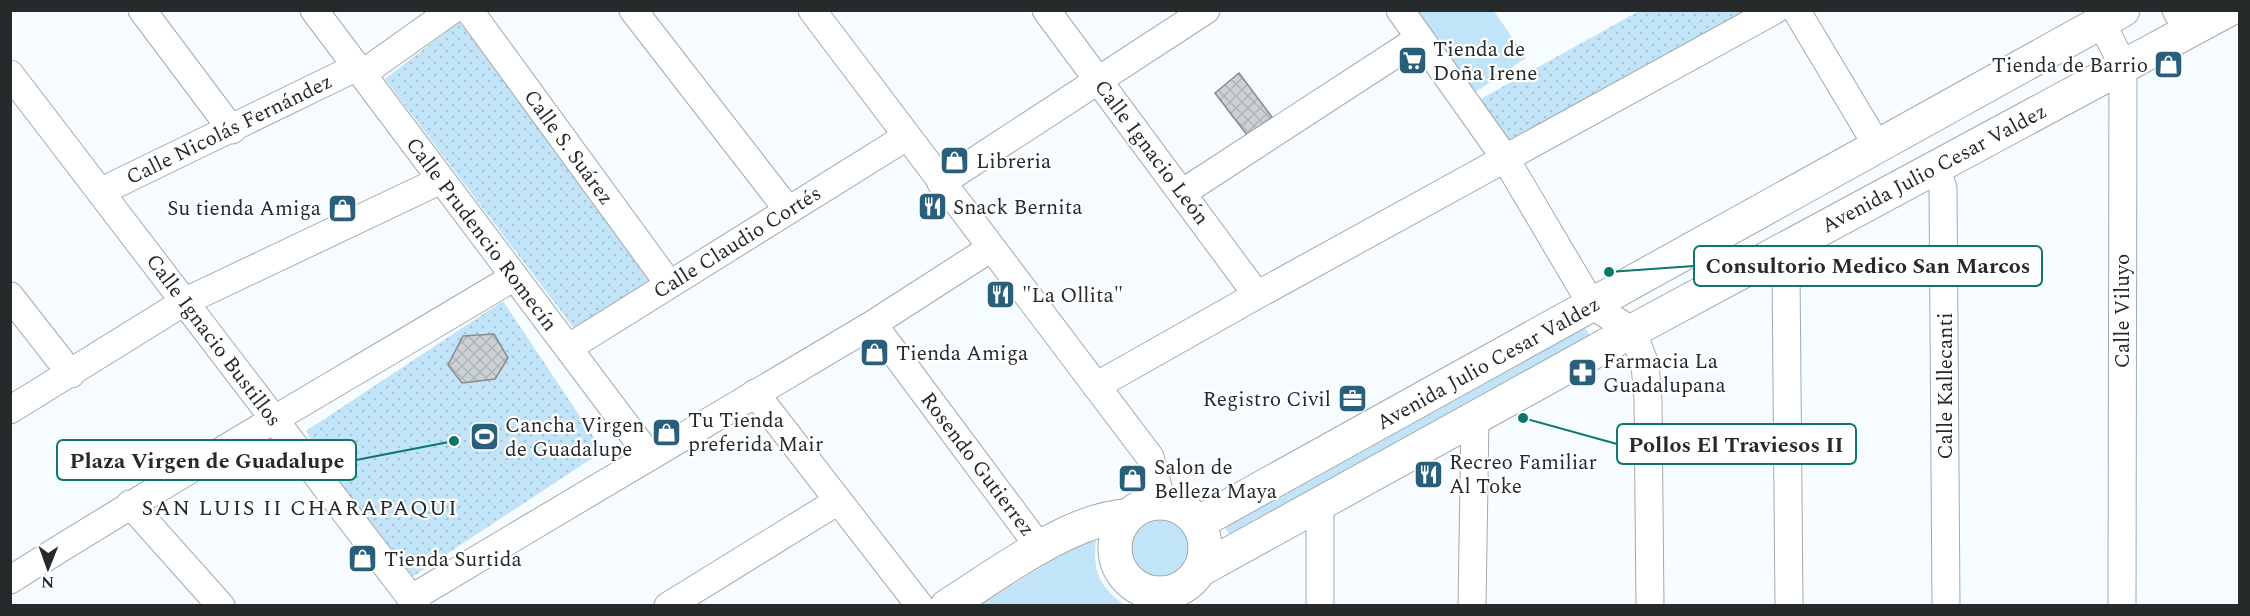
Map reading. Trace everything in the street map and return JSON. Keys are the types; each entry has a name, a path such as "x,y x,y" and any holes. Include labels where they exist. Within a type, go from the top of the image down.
{"main road":[{"name":"Avenida Julio Cesar Valdez","path":"1200,570 1320,506 1632,331 2122,65 2182,21 2228,10"},
{"name":"Avenida Julio Cesar Valdez","path":"1198,523 2112,16"},
{"path":"947,606 1040,548 1097,520 1128,516 1150,503 1162,502 1183,508 1198,523 1205,538 1205,555 1200,570 1182,587 1154,599 1139,588 1128,579 1115,555 1117,534 1128,516"}],"street":[{"path":"142,10 232,130"},
{"name":"Calle Prudencio Romecín","path":"314,10 650,457"},
{"name":"Calle Nicolás Fernández","path":"102,191 360,71 452,10"},
{"name":"Calle S. Suárez","path":"469,10 669,284"},
{"path":"633,10 788,210"},
{"path":"812,10 1150,458 1162,502"},
{"name":"Calle Ignacio León","path":"1046,10 1257,295"},
{"path":"941,183 1206,10"},
{"path":"1400,10 1505,158 1592,305 1632,331 1645,364 1648,400 1650,606"},
{"path":"1096,386 1776,10"},
{"path":"1796,10 1878,147"},
{"name":"Calle Viluyo","path":"2112,16 2122,65 2122,606"},
{"path":"1182,193 1420,38"},
{"name":"Calle Ignacio Bustillos","path":"10,74 102,191 184,302 414,602"},
{"name":"Calle Claudio Cortés","path":"568,348 906,137"},
{"name":"Calle Kallecanti","path":"1936,168 1943,188 1946,606"},
{"path":"10,410 184,302 441,180"},
{"path":"414,602 755,393 873,324 991,248"},
{"path":"1780,251 1786,271 1789,606"},
{"path":"10,580 130,504 275,421 514,277"},
{"path":"10,296 71,374"},
{"name":"Rosendo Gutierrez","path":"873,324 1040,548"},
{"path":"755,393 920,606"},
{"path":"1472,606 1475,418"},
{"path":"668,606 838,501"},
{"path":"130,504 221,606"},
{"path":"1320,506 1320,606"}],"shaded area":[{"path":"1414,11 1494,11 1526,58 1471,95"},
{"path":"1639,11 1755,11 1506,143 1477,101"},
{"path":"460,21 656,282 576,331 385,79"},
{"path":"503,301 603,451 406,581 306,431"},
{"path":"1581,322 1593,340 1234,542 1220,520"},
{"path":"1160,514 1173,517 1184,524 1191,535 1194,548 1191,561 1184,572 1173,579 1160,582 1147,579 1136,572 1129,561 1126,548 1129,535 1136,524 1147,517"},
{"path":"1092,536 1096,538 1096,568 1102,583 1123,604 978,606"}],"building":[{"path":"1239,73 1272,117 1247,135 1215,93"},
{"path":"494,334 508,358 495,379 462,383 448,365 463,336"}],"place":[{"name":"Tienda de Doña Irene","path":"1412,61"},
{"name":"Tienda de Barrio","path":"2169,65"},
{"name":"Libreria","path":"955,161"},
{"name":"Snack Bernita","path":"932,207"},
{"name":"Su tienda Amiga","path":"342,208"},
{"name":"Consultorio Medico San Marcos","path":"1609,272"},
{"name":"\"La Ollita\"","path":"1001,295"},
{"name":"Tienda Amiga","path":"875,353"},
{"name":"Farmacia La Guadalupana","path":"1582,373"},
{"name":"Registro Civil","path":"1352,399"},
{"name":"Pollos El Traviesos II","path":"1523,418"},
{"name":"Tu Tienda preferida Mair","path":"667,432"},
{"name":"Cancha Virgen de Guadalupe","path":"484,437"},
{"name":"Plaza Virgen de Guadalupe","path":"454,441"},
{"name":"Recreo Familiar Al Toke","path":"1428,474"},
{"name":"Salon de Belleza Maya","path":"1133,479"},
{"name":"Tienda Surtida","path":"363,559"}],"district":[{"name":"SAN LUIS II CHARAPAQUI","path":"300,507"}]}
